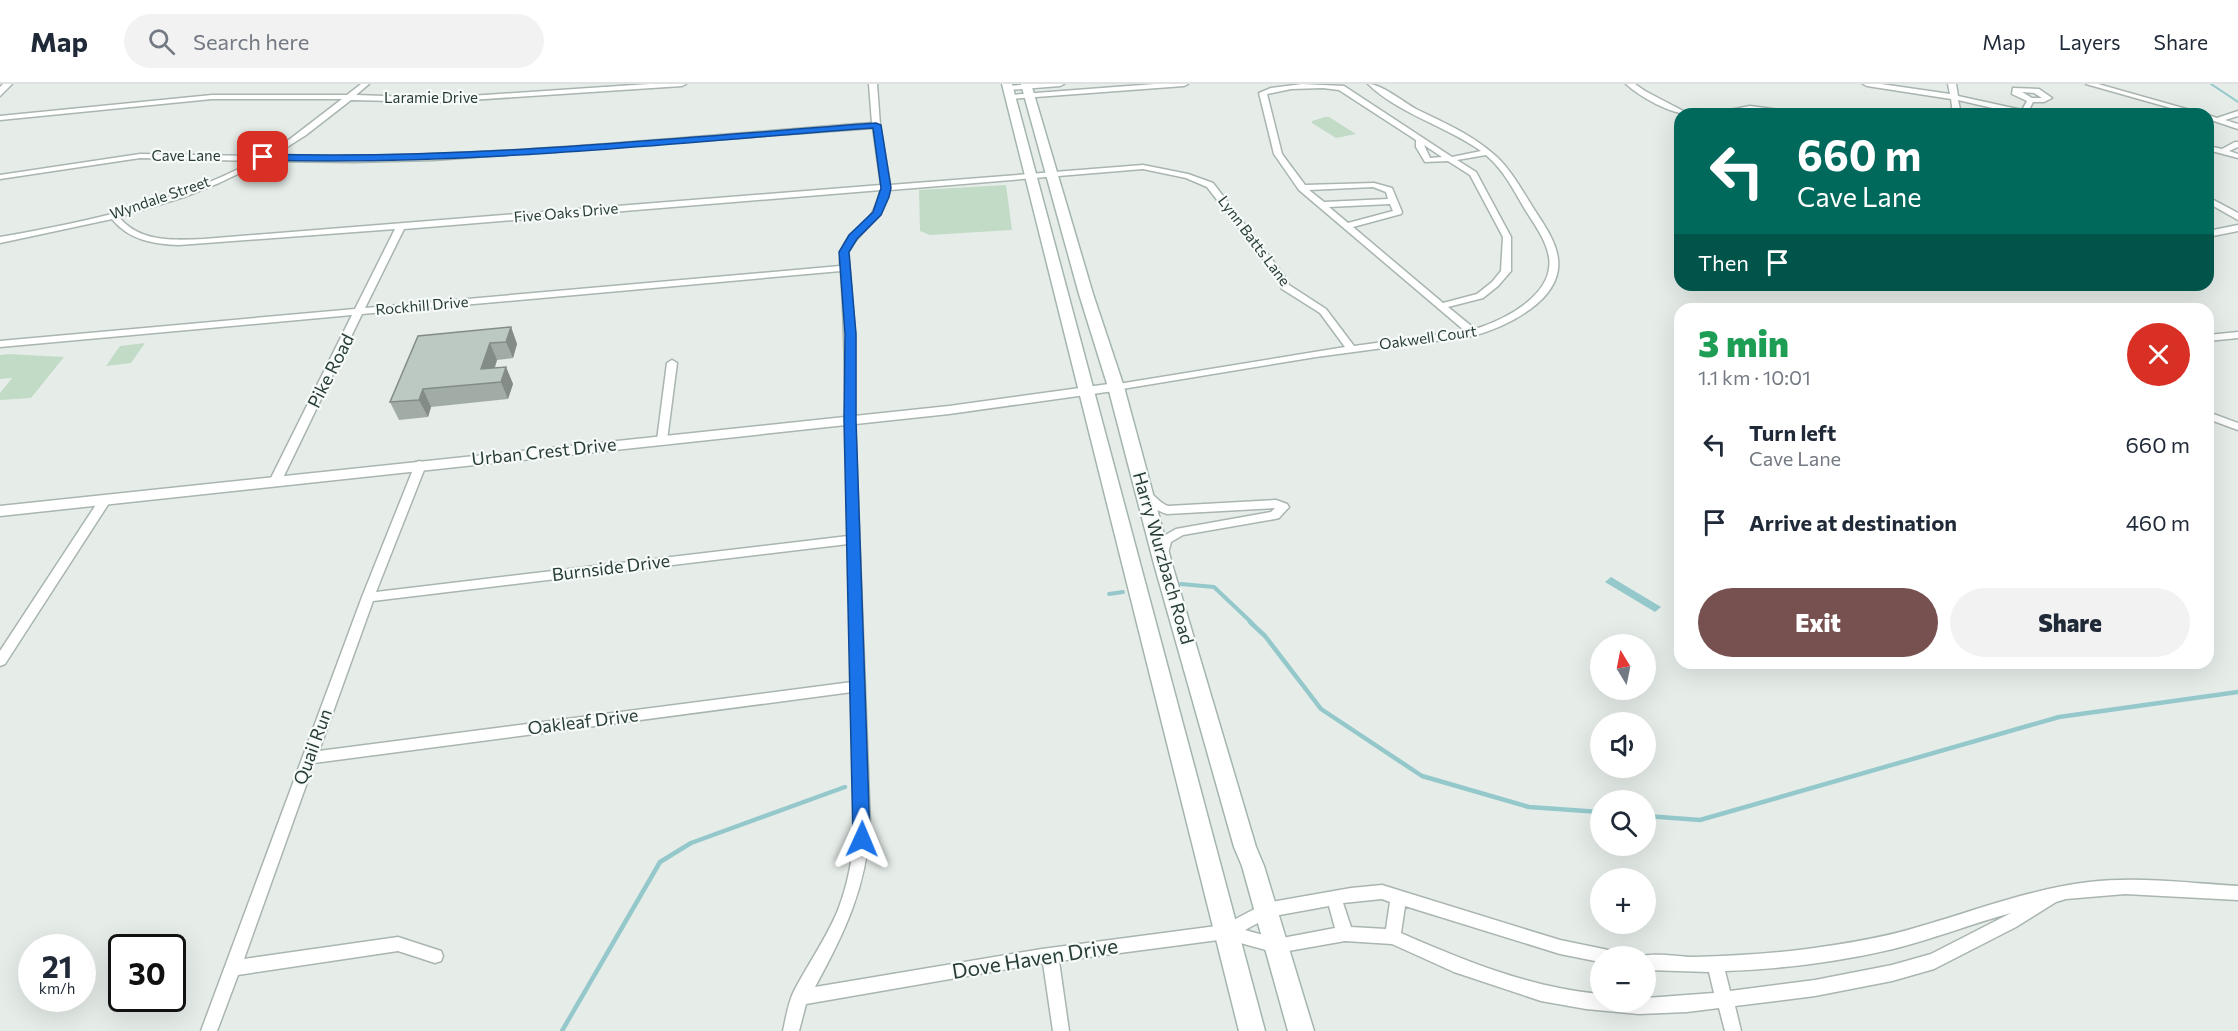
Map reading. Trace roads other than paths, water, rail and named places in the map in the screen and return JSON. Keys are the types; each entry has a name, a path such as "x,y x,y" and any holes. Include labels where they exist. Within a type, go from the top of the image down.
{"main road":[{"name":"Harry Wurzbach Road","path":"1008,89 1252,1031"},
{"name":"Harry Wurzbach Road","path":"1028,89 1086,294 1116,387 1161,557 1245,847 1301,1031"}],"street":[{"path":"0,93 8,84"},
{"name":"Wyndale Street","path":"0,240 112,215 189,190 263,157 304,133 365,84"},
{"name":"Laramie Drive","path":"0,118 212,96 468,99 682,84"},
{"path":"791,1031 800,997 833,938 846,909 861,853 863,825 850,420 850,334 844,252 847,245 877,213 886,188 876,125 873,84"},
{"path":"1028,89 1060,84"},
{"path":"1008,89 1184,84"},
{"name":"Oakwell Court","path":"1116,387 1351,349 1450,338 1473,333 1506,320 1533,303 1545,290 1555,262 1544,233 1511,178 1484,150 1397,101 1372,84"},
{"path":"1630,84 1642,93 1674,109"},
{"path":"1867,84 1954,97 2001,108"},
{"path":"1952,84 1956,108"},
{"path":"2090,84 2179,108"},
{"path":"2131,94 2133,84"},
{"path":"1442,306 1480,296 1506,271 1507,237 1473,174 1341,88 1317,86 1273,89 1263,93 1278,154 1302,188 1473,333"},
{"path":"2028,108 2031,100"},
{"path":"2218,120 2238,113"},
{"path":"2214,119 2238,127"},
{"name":"Cave Lane","path":"0,177 140,156 353,160 433,158 876,125"},
{"path":"1420,140 1420,147 1428,160 1484,150"},
{"path":"2224,151 2238,144"},
{"path":"2214,149 2238,156"},
{"name":"Lynn Batts Lane","path":"1029,175 1143,167 1188,176 1210,185 1280,276 1285,287 1323,311 1351,349"},
{"name":"Five Oaks Drive","path":"112,215 119,226 131,234 168,242 204,242 1029,175"},
{"path":"1302,188 1374,185 1389,190 1398,212 1347,226"},
{"path":"1321,205 1394,201"},
{"path":"2214,203 2238,217"},
{"name":"Pike Road","path":"275,482 401,226"},
{"path":"2214,233 2238,228"},
{"name":"Rockhill Drive","path":"0,344 844,268"},
{"path":"2214,337 2238,335"},
{"path":"662,440 672,363"},
{"name":"Urban Crest Drive","path":"0,511 949,410 1116,387"},
{"path":"2214,417 2238,427"},
{"name":"Quail Run","path":"209,1031 368,597 420,465"},
{"path":"1144,491 1157,506 1167,510 1276,504 1283,507 1275,515 1180,532 1166,540 1161,557"},
{"path":"0,661 105,500"},
{"path":"1221,507 1226,523"},
{"name":"Burnside Drive","path":"368,597 854,539"},
{"name":"Oakleaf Drive","path":"309,758 858,686"},
{"path":"1656,962 1715,964 1785,960 1835,954 1916,935 2018,902 2123,886 2238,893"},
{"name":"Dove Haven Drive","path":"800,997 1050,956 1226,932 1266,910 1382,892 1560,947 1590,953"},
{"path":"1226,932 1277,946 1345,934 1393,937 1454,964 1541,993 1586,1001 1639,1006 1687,1004 1815,988 1892,973 1934,961 2010,922 2053,895"},
{"path":"1393,937 1399,896"},
{"path":"1334,898 1345,934"},
{"path":"232,968 398,944 435,956"},
{"path":"1050,956 1061,1031"},
{"path":"1715,964 1732,1031"}],"water":[{"path":"1611,577 1661,607 1655,612 1605,582"}],"waterway":[{"path":"2211,84 2238,102"},
{"path":"1181,584 1214,587 1252,623"},
{"path":"1109,594 1123,592"},
{"path":"1250,622 1265,636 1321,709 1422,776 1529,807 1590,811"},
{"path":"1656,817 1700,820 2059,717 2238,692"},
{"path":"562,1031 660,862 691,843 845,787"}]}
